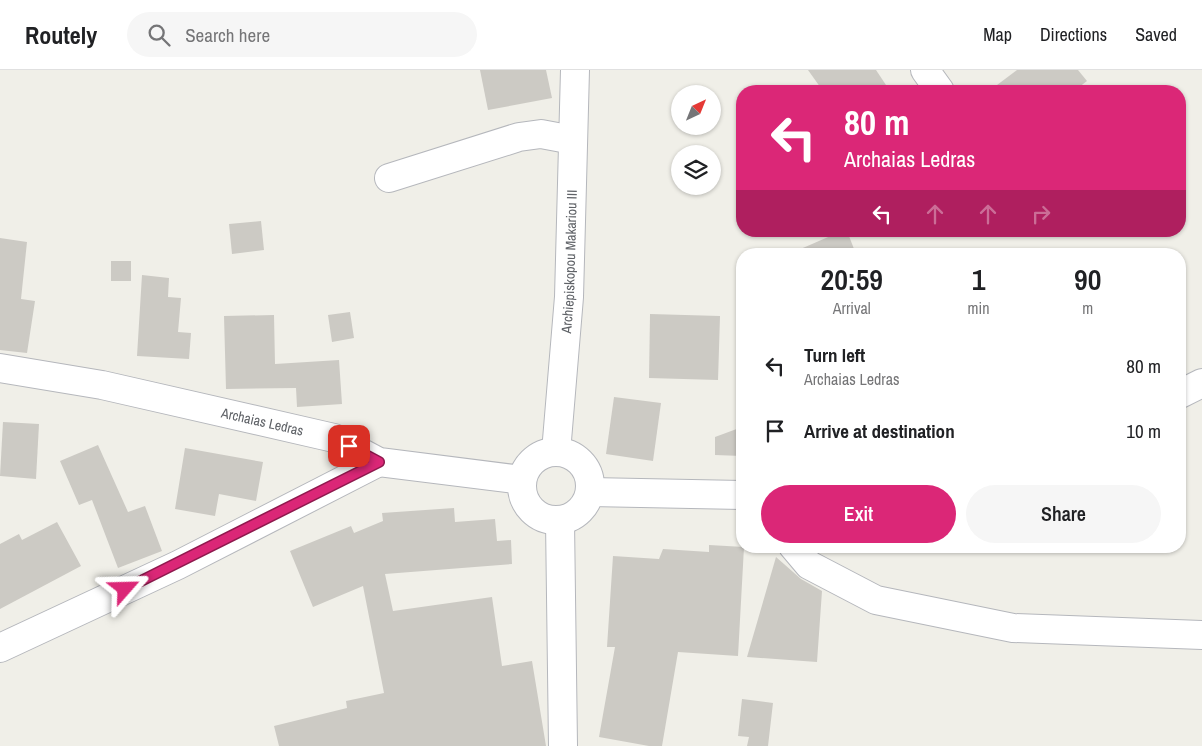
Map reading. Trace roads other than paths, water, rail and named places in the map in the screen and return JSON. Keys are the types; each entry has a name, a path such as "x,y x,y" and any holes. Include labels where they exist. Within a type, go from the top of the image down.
{"street":[{"name":"Archiepiskopou Makariou III","path":"556,452 569,297 575,70"},
{"path":"925,70 936,85"},
{"path":"389,178 520,136 541,134 573,140"},
{"name":"Archaias Ledras","path":"0,368 102,384 334,438 379,462 522,480"},
{"path":"1186,391 1202,383"},
{"path":"547,453 566,453 582,464 590,482 590,492 582,508 568,519 560,521 549,520 531,510 522,491 522,480 530,463 547,453"},
{"path":"0,648 178,565 379,462"},
{"path":"590,492 736,495"},
{"path":"560,521 563,746"},
{"path":"799,553 809,565 876,600 1013,628 1202,635"}]}
